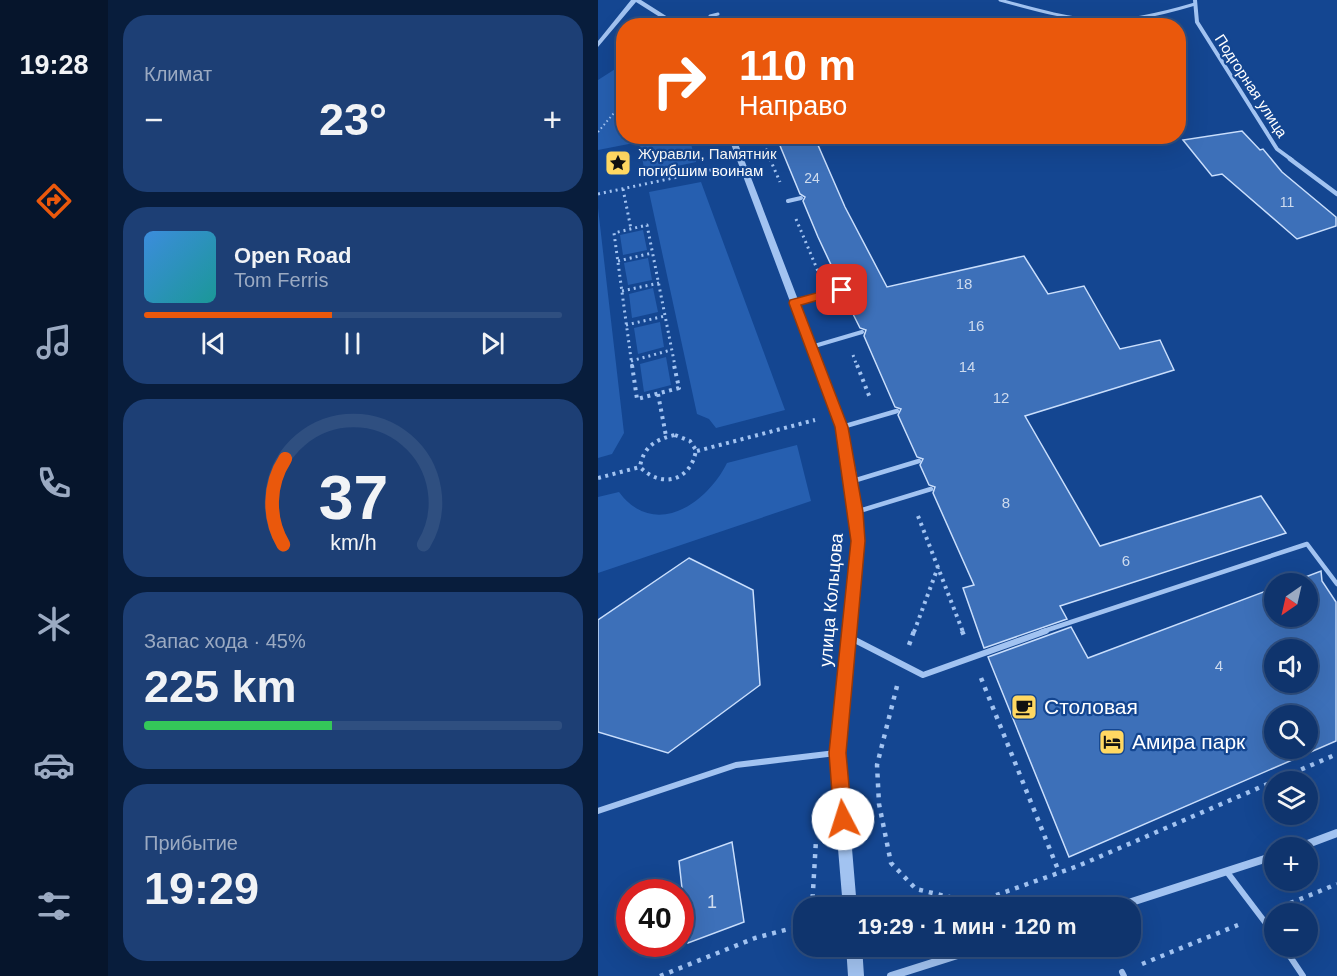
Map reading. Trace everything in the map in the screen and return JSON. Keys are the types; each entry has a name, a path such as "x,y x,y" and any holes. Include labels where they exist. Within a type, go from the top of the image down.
{"street":[{"path":"620,18 635,0 665,18"},
{"name":"Подгорная улица","path":"1195,2 1197,22 1278,149 1336,194"},
{"path":"598,45 616,23"},
{"name":"улица Кольцова","path":"734,144 842,427 853,481 858,541 837,753 849,897"},
{"path":"1318,840 1336,833"},
{"path":"1141,899 1264,859"},
{"path":"855,957 856,976"},
{"path":"891,976 951,957"}],"lane":[{"path":"1000,0 1067,18"},
{"path":"1149,18 1195,2"},
{"path":"710,16 718,14"},
{"path":"788,201 801,198"},
{"path":"794,303 842,290"},
{"path":"811,347 862,332"},
{"path":"842,427 896,411"},
{"path":"853,481 919,461"},
{"path":"856,512 931,489"},
{"path":"848,637 923,675 1003,645 1307,544 1336,584"},
{"path":"598,811 736,765 837,753"},
{"path":"1227,872 1264,920"},
{"path":"1290,957 1303,976"}],"path":[{"path":"598,132 616,111"},
{"path":"598,194 711,170"},
{"path":"623,189 631,229"},
{"path":"647,225 652,253 679,388 637,399 614,233 647,225"},
{"path":"618,261 652,253"},
{"path":"622,291 659,283"},
{"path":"626,325 665,316"},
{"path":"631,361 672,350"},
{"path":"658,394 666,436"},
{"path":"697,451 820,419"},
{"path":"675,435 691,440 697,451 697,458 686,472 669,480 651,478 640,467 643,452 649,445 666,436 675,435"},
{"path":"598,478 640,467"},
{"path":"938,567 902,665 877,765 879,804 891,863 916,889 974,903 1078,866 1336,754"},
{"path":"1123,974 1336,884"},
{"path":"660,976 755,938 793,929"}],"shaded area":[{"path":"616,68 616,144 629,144 598,150 598,80"},
{"path":"639,144 691,144 696,162 645,173"},
{"path":"701,182 785,410 716,428 709,419 697,414 649,192"},
{"path":"598,208 624,433 612,454 598,458"},
{"path":"643,230 647,250 623,255 620,235"},
{"path":"648,258 652,280 628,285 624,263"},
{"path":"653,288 658,312 632,318 629,294"},
{"path":"660,322 664,347 638,354 634,328"},
{"path":"666,357 671,385 644,392 640,364"},
{"path":"797,445 811,501 598,573 598,497 619,492 633,506 648,513 663,515 678,511 693,503 718,478 727,463"}],"building":[{"path":"1242,131 1260,150 1263,149 1282,172 1336,217 1336,226 1297,239 1222,174 1212,176 1186,144 1186,140"},
{"path":"779,144 817,144 845,207 887,287 1024,256 1048,294 1084,286 1120,349 1160,340 1174,370 1025,416 1100,546 1261,496 1286,533 1060,606 1067,619 984,648 963,588 974,585 933,493 935,487 929,485 920,465 923,459 917,457 898,415 901,409 895,407 864,336 866,330 860,328 854,316 844,294 846,288 841,286 803,201 805,197 800,194"},
{"path":"689,558 753,590 760,685 668,753 598,732 598,620"},
{"name":"Амира парк","path":"1321,571 1322,581 1336,602 1336,741 1318,749 1318,705 1264,705 1264,759 1295,759 1069,857 988,657 1071,627 1088,658 1264,592 1264,627 1318,627 1318,573 1316,573"},
{"path":"732,842 744,922 694,941 694,879 681,879 679,861"}],"place":[{"name":"Журавли, Памятник погибшим воинам","path":"618,163"},
{"name":"Столовая","path":"1024,707"},
{"name":"Амира парк","path":"1112,742"}],"route":[{"path":"842,290 794,303 842,427 853,481 856,512 858,541 837,753 843,819"}]}
